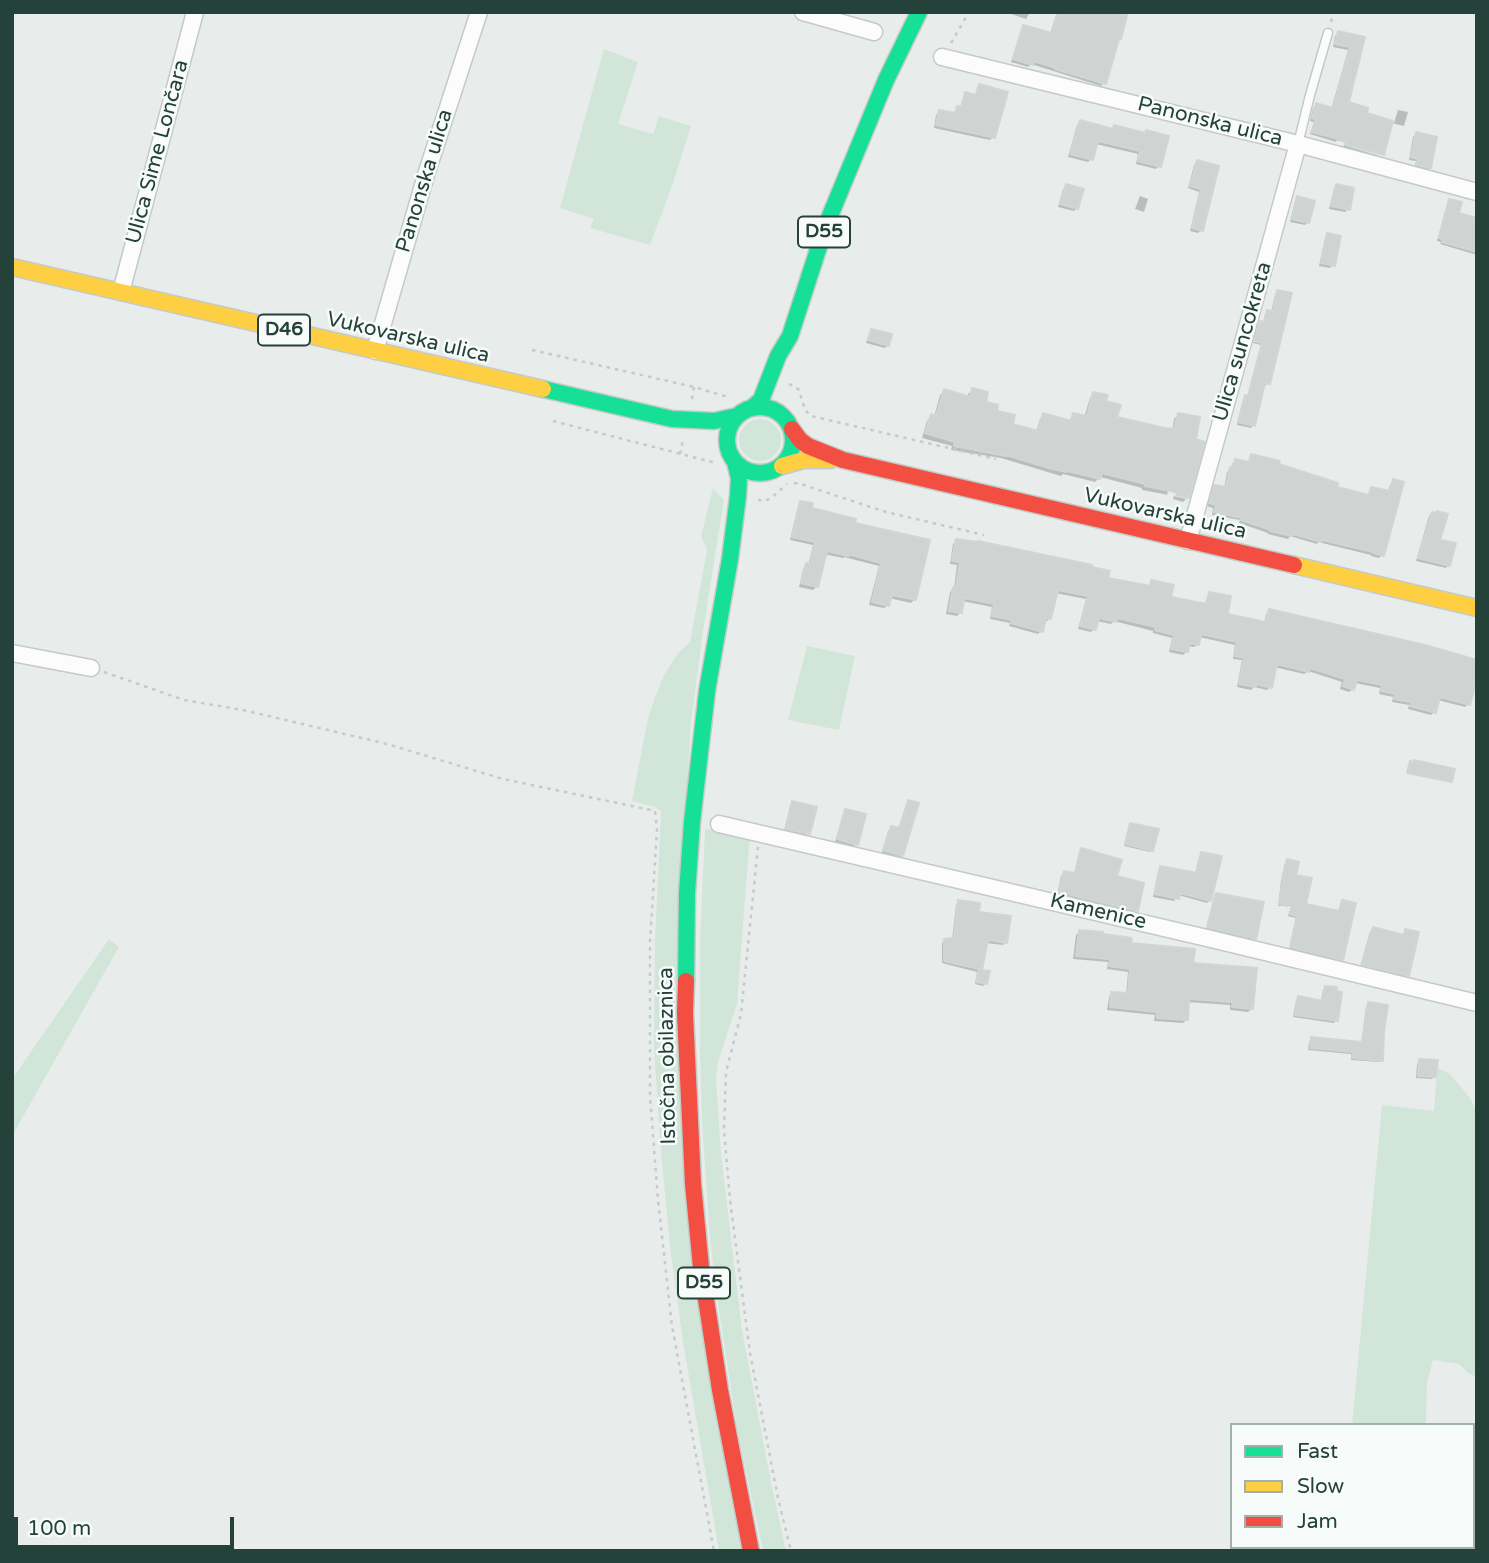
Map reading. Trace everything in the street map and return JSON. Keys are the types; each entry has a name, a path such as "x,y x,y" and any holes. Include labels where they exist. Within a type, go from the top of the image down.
{"main road":[{"name":"D55","path":"776,469 793,449 794,439 784,412 790,336 825,228 886,80 919,12"},
{"name":"Vukovarska ulica","path":"12,267 672,419 714,422 737,416"},
{"name":"D55","path":"753,407 761,400 778,356 790,336"},
{"path":"737,416 753,407 762,406 780,413 790,425"},
{"name":"D55","path":"727,459 728,431 737,416"},
{"name":"Vukovarska ulica","path":"672,419 712,436 727,459"},
{"name":"Vukovarska ulica","path":"790,425 800,440 808,446 844,460 1477,608"},
{"path":"727,459 751,472 776,469"},
{"name":"Istočna obilaznica","path":"727,459 739,478 739,487 730,559 707,691 692,821 687,893 685,1013 692,1184 701,1267 720,1390 751,1551"},
{"name":"Vukovarska ulica","path":"776,469 803,460 844,460"},
{"name":"Istočna obilaznica","path":"730,559 755,495 776,469"}],"street":[{"name":"Ulica Sime Lončara","path":"121,292 195,12"},
{"name":"Panonska ulica","path":"375,351 426,175 479,12"},
{"path":"803,12 874,32"},
{"name":"Panonska ulica","path":"942,57 1298,144 1477,192"},
{"name":"Ulica suncokreta","path":"1188,541 1298,144"},
{"path":"12,653 91,668"},
{"name":"Kamenice","path":"719,824 1477,1003"}],"lane":[{"path":"1298,144 1328,33"}],"path":[{"path":"942,57 969,12"},
{"path":"553,421 717,463 727,459"},
{"path":"755,495 765,501 786,485 801,484 886,512 984,535"},
{"path":"91,668 184,700 256,713 387,744 503,779 655,811 657,830 650,942 650,1096 657,1200 672,1326 714,1551"},
{"path":"760,834 741,1014 726,1072 724,1130 750,1353 791,1551"}],"green space":[{"path":"604,49 638,62 618,124 653,134 659,116 691,126 650,245 590,228 594,219 560,208"},
{"path":"760,419 775,425 781,440 775,455 760,461 745,455 739,440 745,425"},
{"path":"713,488 724,500 691,722 675,999 743,1551 719,1551 683,1342 670,1246 654,1048 655,941 661,811 632,801 654,700 664,675 678,653 690,642 707,550 701,537"},
{"path":"807,646 855,656 839,730 788,720"},
{"path":"705,829 752,836 737,1004 718,1062 716,1079 721,1154 742,1330 786,1551 763,1551 737,1428 710,1240 700,1055 700,942"},
{"path":"109,939 119,947 12,1136 12,1079"},
{"path":"1437,1068 1450,1074 1470,1098 1477,1113 1477,1377 1459,1364 1433,1360 1427,1383 1426,1423 1352,1423 1382,1105 1434,1111"}],"building":[{"path":"1058,12 1116,12 1127,15 1106,84 1034,61 1033,65 1013,59 1023,25 1052,33"},
{"path":"1338,31 1365,37 1349,102 1368,108 1367,113 1393,121 1384,155 1312,132 1316,119 1312,118 1316,103 1333,108 1350,47 1335,44"},
{"path":"979,84 1008,92 995,138 936,125 939,110 955,113 957,106 962,107 965,92 976,95"},
{"path":"1080,120 1113,129 1114,125 1169,136 1161,167 1138,161 1140,151 1098,141 1093,160 1070,154"},
{"path":"1416,132 1437,137 1431,168 1416,165 1418,159 1411,157"},
{"path":"1197,160 1219,166 1203,231 1192,228 1201,189 1190,186"},
{"path":"1066,184 1084,189 1078,209 1060,204"},
{"path":"1336,184 1354,188 1350,210 1331,206"},
{"path":"1297,196 1315,201 1309,223 1292,219"},
{"path":"1449,199 1462,202 1459,213 1477,218 1477,252 1442,242 1443,239 1439,238"},
{"path":"1327,233 1341,236 1335,266 1321,263"},
{"path":"1277,290 1292,293 1270,384 1265,383 1255,426 1238,422 1262,343 1254,341 1260,321 1264,322 1267,310 1273,311"},
{"path":"871,329 892,334 889,346 868,340"},
{"path":"972,388 988,392 986,402 998,405 997,411 1015,415 1013,424 1038,431 1043,413 1071,421 1073,413 1087,416 1093,392 1108,395 1106,401 1121,405 1117,417 1174,429 1178,413 1200,417 1196,439 1205,442 1189,498 1176,495 1177,492 1102,473 1100,479 1006,455 954,446 955,442 925,433 931,414 936,416 944,389 970,397"},
{"path":"1251,454 1280,461 1279,464 1338,483 1337,487 1369,495 1371,487 1390,491 1393,479 1404,482 1384,556 1322,540 1321,542 1270,531 1241,520 1242,518 1214,512 1216,505 1209,503 1214,485 1226,487 1230,467 1233,467 1235,459 1249,462"},
{"path":"800,501 813,503 812,508 856,519 855,523 930,540 916,600 892,595 889,606 872,602 881,563 848,554 827,551 818,587 801,583 806,563 810,564 815,542 792,537"},
{"path":"1432,512 1448,514 1440,540 1456,543 1450,566 1418,558"},
{"path":"956,539 978,541 1092,565 1110,571 1108,578 1150,586 1151,580 1174,585 1171,597 1207,604 1209,592 1231,596 1228,614 1265,622 1269,609 1425,645 1477,660 1477,679 1470,705 1440,697 1436,713 1410,706 1411,702 1394,699 1395,694 1381,691 1382,685 1357,680 1354,690 1343,686 1345,679 1310,668 1309,672 1277,664 1272,688 1239,684 1244,658 1235,656 1237,642 1201,634 1199,645 1190,643 1188,652 1171,649 1174,635 1155,630 1156,627 1117,618 1116,622 1099,618 1096,630 1080,626 1088,596 1058,590 1051,619 1046,618 1043,632 1011,623 1012,620 992,616 994,604 964,598 962,613 949,611 960,562 952,561"},
{"path":"1410,761 1455,769 1452,782 1407,773"},
{"path":"908,800 919,803 903,856 883,850 891,826 900,828"},
{"path":"792,801 817,807 810,834 786,829"},
{"path":"845,809 866,814 858,845 837,839"},
{"path":"1130,823 1159,829 1153,851 1125,844"},
{"path":"1081,848 1122,860 1117,876 1144,883 1138,911 1059,892 1064,871 1075,873"},
{"path":"1201,852 1222,856 1211,901 1180,893 1179,899 1155,894 1160,866 1197,873"},
{"path":"1287,859 1299,862 1296,875 1312,878 1306,904 1339,911 1342,900 1356,903 1343,960 1290,947 1297,916 1290,914 1292,904 1279,904"},
{"path":"1216,893 1264,902 1256,939 1207,927"},
{"path":"958,900 980,903 979,912 1011,916 1007,943 988,940 982,970 990,971 987,984 976,982 979,969 944,961 944,939 954,938"},
{"path":"1373,927 1404,935 1405,929 1419,932 1409,976 1362,965"},
{"path":"1079,930 1132,938 1131,943 1195,949 1193,963 1257,968 1253,1009 1232,1007 1233,1002 1189,999 1188,1020 1157,1018 1157,1012 1110,1007 1111,992 1128,993 1130,969 1109,966 1110,959 1076,956"},
{"path":"1325,986 1337,987 1336,991 1342,992 1338,1021 1295,1015 1298,996 1323,1001"},
{"path":"1368,1002 1388,1005 1383,1061 1352,1058 1353,1052 1310,1048 1311,1037 1362,1042"},
{"path":"1419,1059 1438,1060 1436,1077 1418,1076"}],"traffic: fast":[{"path":"753,407 761,400 778,356 790,336 825,228 886,80 919,12"},
{"path":"543,389 672,419 714,421 737,416"},
{"path":"766,407 784,416 791,427 793,440 791,453 784,464 773,471 754,473 736,464 729,453 727,434 736,416 747,409 766,407"},
{"path":"686,981 687,893 692,822 707,691 738,496 739,478 735,462"}],"traffic: slow":[{"path":"12,267 543,389"},
{"path":"782,466 803,460 830,460"},
{"path":"1294,565 1477,608"}],"traffic: jam":[{"path":"792,429 808,446 843,460 1294,565"},
{"path":"686,981 685,1013 693,1184 701,1267 720,1390 751,1551"}]}
